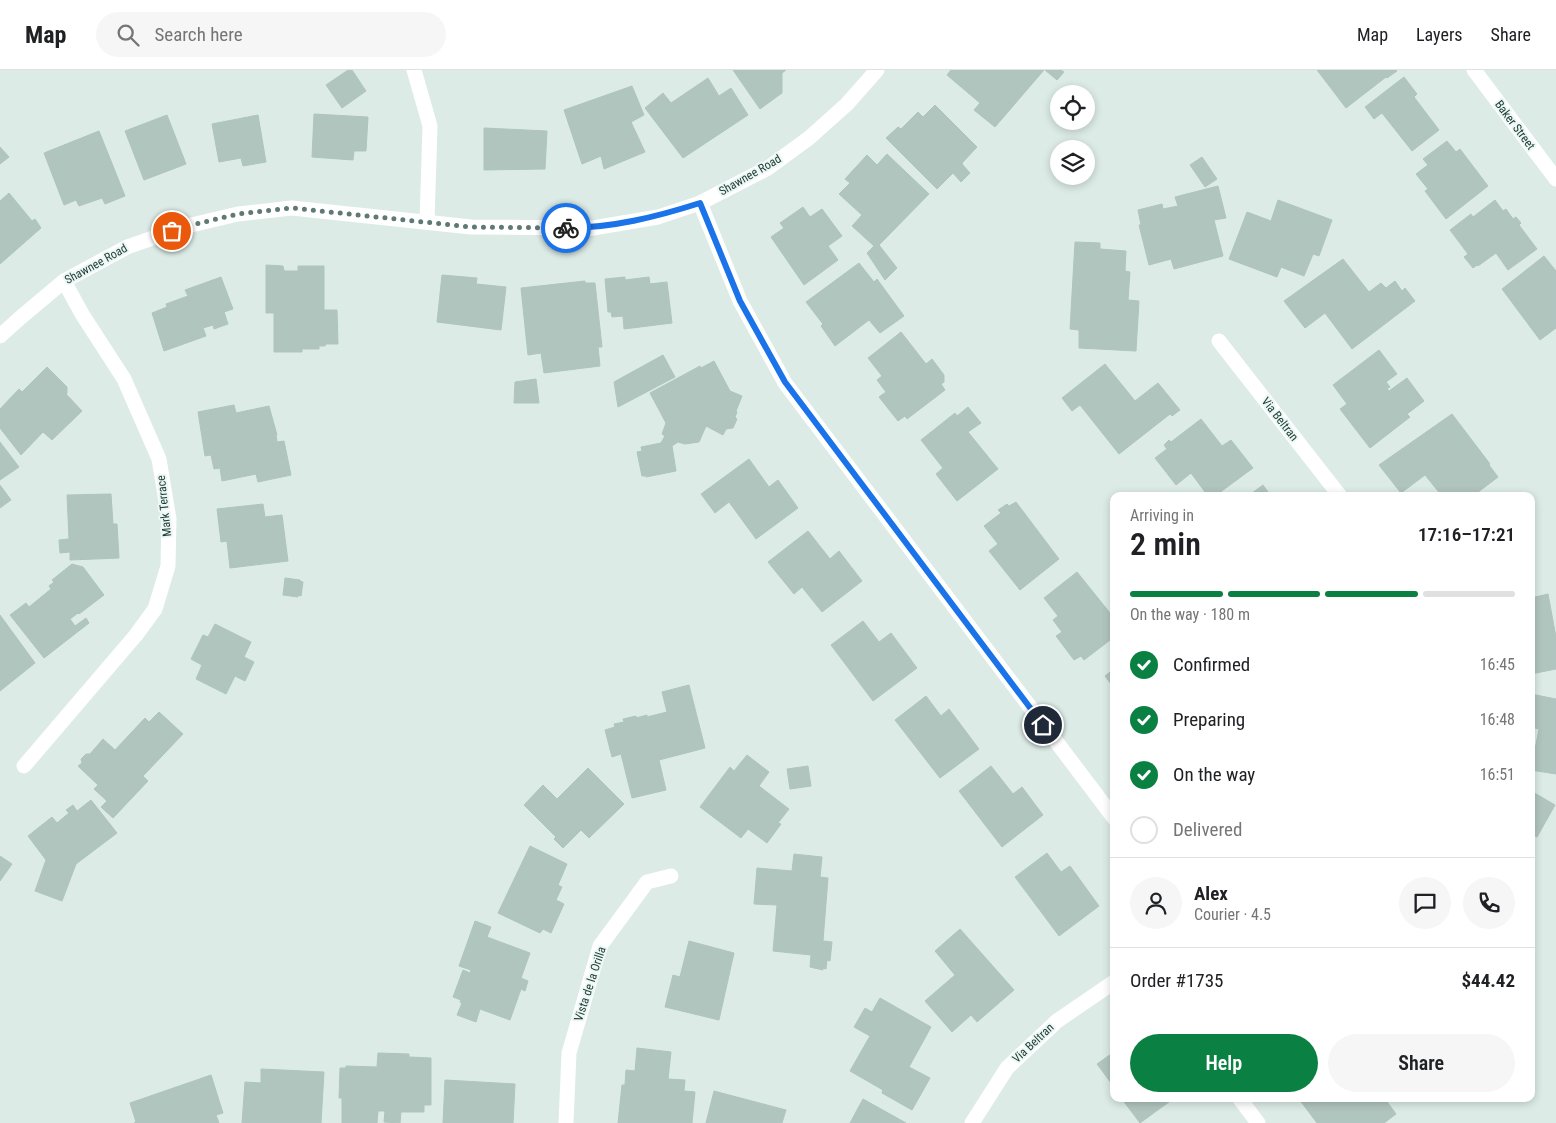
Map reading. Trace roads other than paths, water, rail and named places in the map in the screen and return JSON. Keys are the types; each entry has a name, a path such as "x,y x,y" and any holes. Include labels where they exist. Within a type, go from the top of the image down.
{"street":[{"path":"414,70 430,126 427,222"},
{"name":"Shawnee Road","path":"0,336 64,281 127,247 187,226 238,214 292,208 471,227 593,228 658,217 700,203 768,168 809,138 847,104 877,70"},
{"name":"Baker Street","path":"1474,70 1556,179"},
{"path":"700,203 740,301 785,382 1110,813"},
{"name":"Mark Terrace","path":"24,766 136,635 155,609 168,566 168,519 159,460 124,379 82,314 64,281"},
{"name":"Via Beltran","path":"1219,341 1337,492"},
{"name":"Vista de la Orilla","path":"566,1123 569,1053 600,946 647,882 671,876"},
{"name":"Via Beltran","path":"972,1123 1007,1068 1057,1022 1110,985"},
{"path":"1242,1102 1258,1123"}]}
